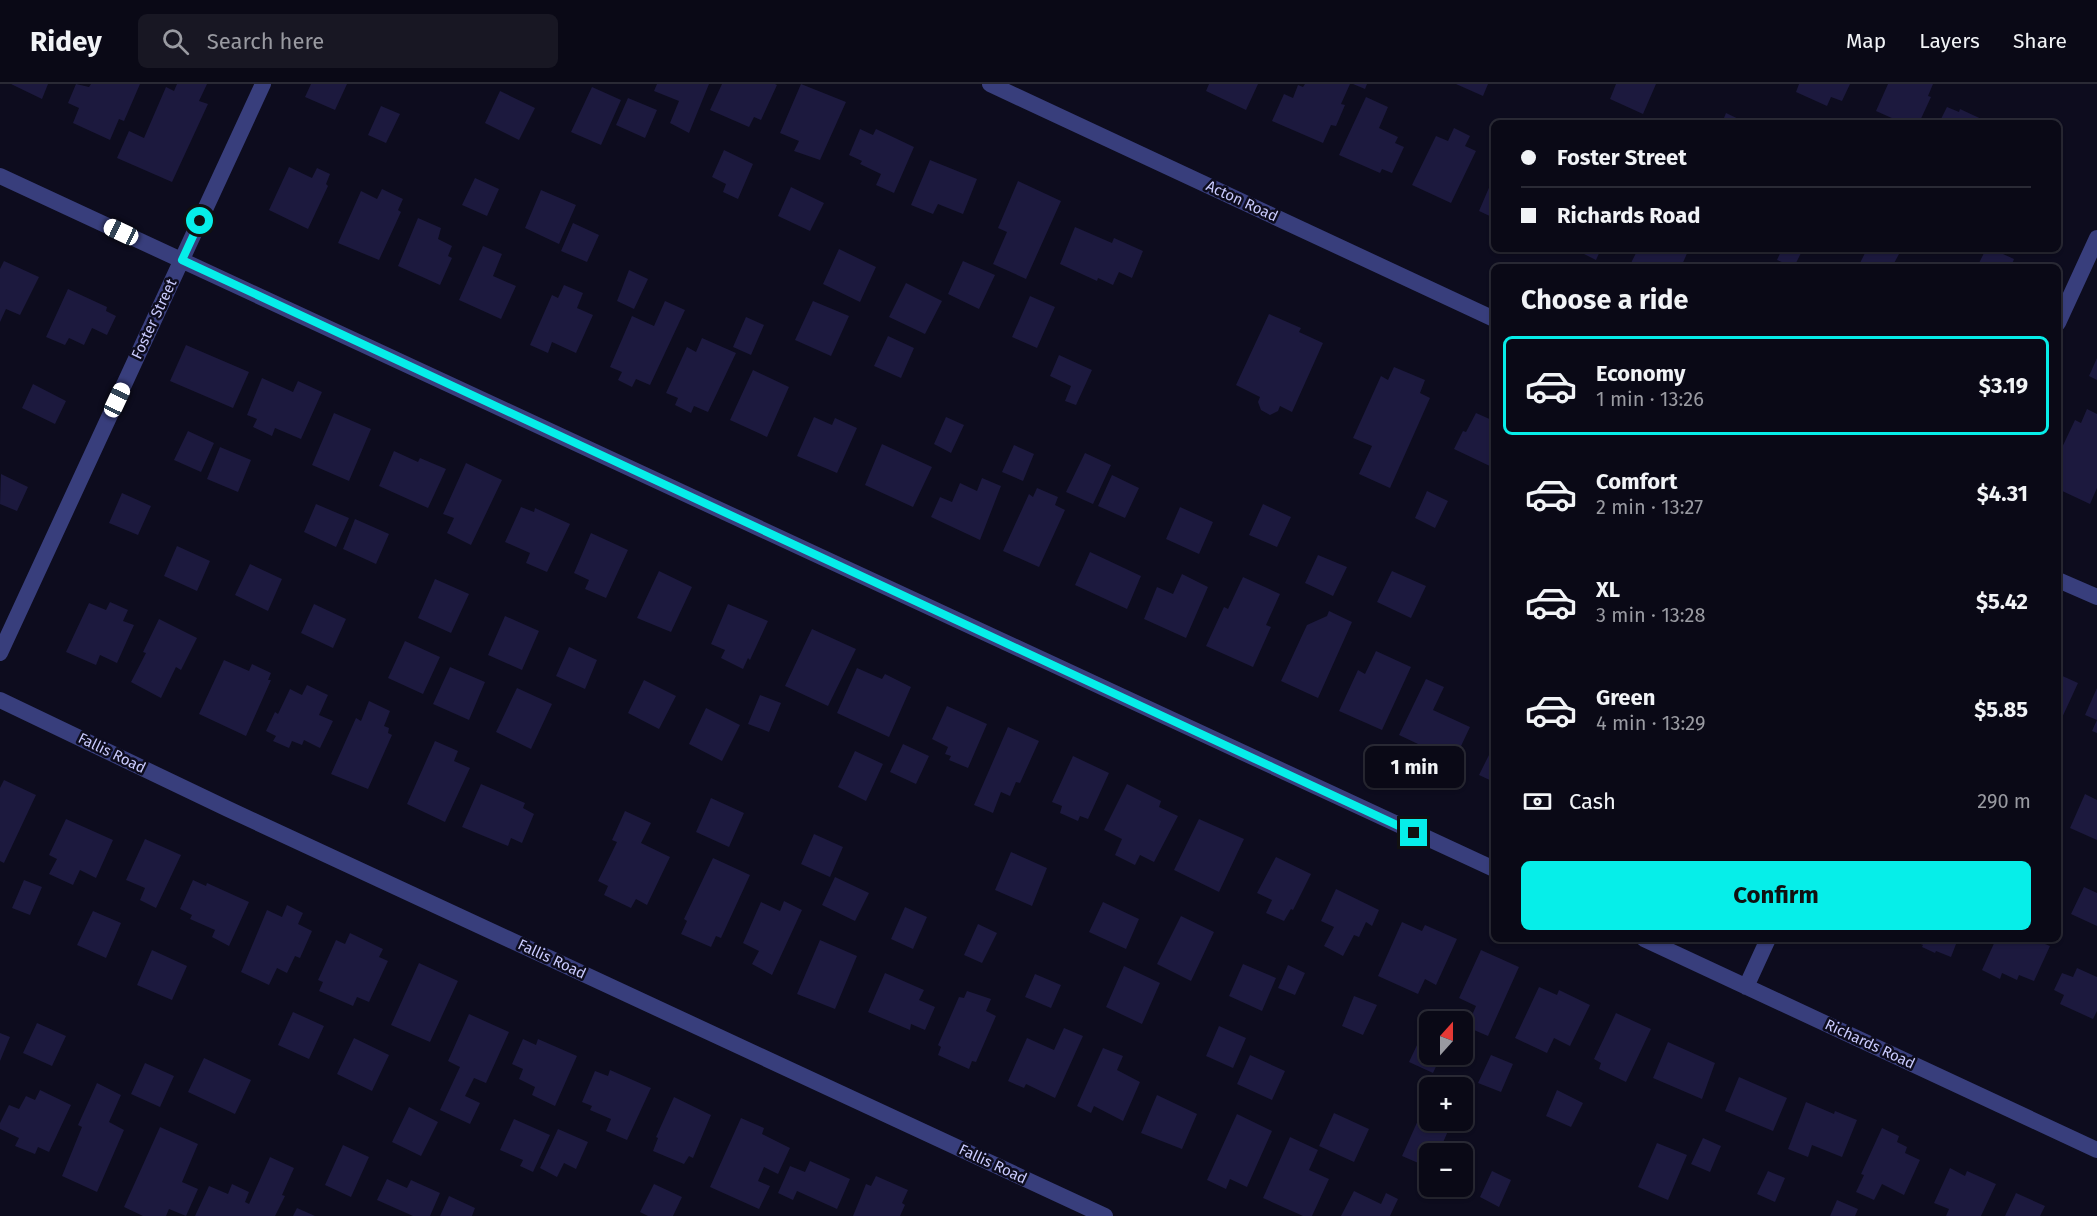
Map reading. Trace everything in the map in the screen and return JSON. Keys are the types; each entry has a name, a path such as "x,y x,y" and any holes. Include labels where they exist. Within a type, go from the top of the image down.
{"street":[{"name":"Foster Street","path":"0,652 263,84"},
{"name":"Acton Road","path":"990,84 1491,318"},
{"path":"0,176 1491,868"},
{"path":"2061,316 2097,238"},
{"path":"2061,581 2097,597"},
{"name":"Fallis Road","path":"0,700 228,809 1105,1216"},
{"name":"Richards Road","path":"1650,942 2097,1150"},
{"path":"1746,987 1767,942"}],"building":[{"path":"11,84 48,84 42,99"},
{"path":"76,84 89,87 91,84 140,84 124,121 119,119 110,140 73,123 79,108 68,103"},
{"path":"177,84 207,84 199,101 208,104 172,182 117,158 129,131 144,138 166,87 174,91"},
{"path":"311,84 347,84 335,110 305,97"},
{"path":"657,84 709,84 689,133 670,123 679,101 654,91"},
{"path":"722,84 777,85 761,120 754,117 749,127 710,110"},
{"path":"801,84 846,102 820,160 794,151 799,141 780,133"},
{"path":"1209,84 1258,84 1246,110 1206,91"},
{"path":"1305,84 1350,84 1341,104 1345,105 1336,126 1331,125 1323,143 1272,121 1284,94 1293,98 1298,85 1303,87"},
{"path":"1353,84 1367,84 1365,89"},
{"path":"1456,84 1488,84 1483,96"},
{"path":"1616,84 1656,84 1643,114 1610,99"},
{"path":"1799,84 1850,84 1842,101 1831,97 1827,106 1796,92"},
{"path":"1888,84 1933,84 1928,96 1931,97 1920,120 1896,120 1876,111"},
{"path":"592,87 621,100 601,145 571,132"},
{"path":"500,91 535,108 519,140 485,123"},
{"path":"1366,97 1388,107 1379,128 1398,137 1395,143 1404,147 1392,173 1382,169 1380,173 1339,155"},
{"path":"628,98 657,110 645,138 616,125"},
{"path":"381,106 400,114 386,143 368,135"},
{"path":"1947,107 1959,112 1960,109 1984,120 1940,120"},
{"path":"1726,113 1741,120 1723,120"},
{"path":"1454,128 1470,136 1465,146 1476,151 1451,203 1412,185 1436,136 1448,141"},
{"path":"860,129 873,135 876,129 914,147 894,193 876,185 881,174 860,164 862,161 849,155"},
{"path":"724,150 753,164 738,199 723,192 726,184 712,177"},
{"path":"930,160 977,179 963,214 938,204 933,214 911,205"},
{"path":"289,167 312,178 317,168 330,174 326,184 328,186 308,229 269,210"},
{"path":"475,178 499,189 487,216 462,205"},
{"path":"1018,181 1061,201 1026,279 993,264 1007,232 998,228"},
{"path":"1491,183 1491,217 1479,211"},
{"path":"791,187 824,203 810,231 778,216"},
{"path":"382,189 403,199 398,210 401,212 379,260 338,243 361,191 377,199"},
{"path":"541,190 576,205 559,244 525,228"},
{"path":"418,218 441,228 438,239 452,246 448,256 452,258 440,285 398,266"},
{"path":"573,223 599,235 587,262 561,251"},
{"path":"1075,227 1112,243 1114,238 1143,251 1132,278 1119,272 1113,285 1098,278 1097,281 1060,264"},
{"path":"483,246 502,254 493,276 516,286 501,319 459,300"},
{"path":"839,249 876,267 860,302 823,284"},
{"path":"1580,252 1600,252 1596,260"},
{"path":"1636,252 1688,252 1682,264 1630,264"},
{"path":"1781,252 1802,252 1796,264 1787,264 1777,260"},
{"path":"1866,252 1899,254 1894,264 1860,263"},
{"path":"1984,252 1999,252 2014,259 2012,264 1978,264"},
{"path":"4,261 39,277 20,315 6,309 0,322 0,269"},
{"path":"963,261 995,275 979,309 948,294"},
{"path":"629,270 648,279 634,309 617,301"},
{"path":"906,283 942,301 925,334 889,317"},
{"path":"564,285 583,293 577,308 593,315 576,353 552,342 548,353 530,345 552,295 558,298"},
{"path":"68,289 107,307 106,311 116,316 107,335 92,328 84,345 69,338 65,345 46,337"},
{"path":"1030,296 1055,307 1037,348 1012,337"},
{"path":"665,301 685,310 650,385 636,379 632,387 618,380 622,372 610,367 632,316 654,326"},
{"path":"813,301 849,316 831,356 795,340"},
{"path":"1269,314 1301,328 1299,332 1323,343 1292,412 1280,406 1278,411 1270,415 1261,410 1258,402 1260,397 1236,385"},
{"path":"746,317 764,325 751,355 733,347"},
{"path":"888,336 914,348 901,378 874,366"},
{"path":"702,338 736,353 708,412 694,406 691,413 675,405 678,398 666,393 687,347 696,352"},
{"path":"186,345 249,372 233,408 170,381"},
{"path":"1059,355 1092,370 1076,405 1065,401 1071,386 1050,376"},
{"path":"2097,358 2097,380 2089,376"},
{"path":"1394,367 1425,380 1420,393 1430,398 1390,488 1359,474 1372,446 1353,438 1381,376 1388,380"},
{"path":"753,370 789,387 767,437 730,420"},
{"path":"262,378 293,392 298,381 322,392 301,439 275,428 272,436 253,427 257,419 247,415"},
{"path":"33,384 66,401 55,424 22,408"},
{"path":"2087,409 2097,414 2097,488 2090,504 2061,490 2061,450 2075,420 2081,423"},
{"path":"334,413 371,429 349,481 312,465"},
{"path":"1476,413 1491,420 1491,467 1454,449 1463,431 1466,432"},
{"path":"814,417 832,425 835,418 857,428 837,473 797,456"},
{"path":"946,417 964,425 951,453 934,444"},
{"path":"188,431 214,443 201,472 174,460"},
{"path":"882,444 932,467 913,507 865,485"},
{"path":"1014,445 1034,454 1023,481 1002,472"},
{"path":"220,447 251,460 238,492 207,479"},
{"path":"394,451 418,462 420,458 446,469 428,508 379,486"},
{"path":"1085,453 1111,465 1093,504 1066,492"},
{"path":"466,463 502,480 471,545 447,533 454,518 443,514"},
{"path":"1,474 28,487 17,511 0,504"},
{"path":"1112,475 1139,488 1125,518 1098,506"},
{"path":"982,478 1001,486 980,540 931,517 940,497 952,502 960,483 977,491"},
{"path":"1037,488 1058,497 1055,505 1065,510 1039,567 1003,551 1029,494 1033,497"},
{"path":"1427,491 1448,501 1435,528 1415,518"},
{"path":"122,493 151,506 138,535 109,523"},
{"path":"316,504 349,518 336,547 304,532"},
{"path":"1263,504 1291,517 1277,547 1249,535"},
{"path":"521,507 534,512 535,508 570,524 547,572 526,563 530,553 505,542"},
{"path":"1180,507 1213,522 1199,554 1166,539"},
{"path":"355,519 389,534 376,564 343,549"},
{"path":"591,533 628,550 606,598 585,589 589,580 574,573"},
{"path":"177,546 210,561 197,591 164,576"},
{"path":"1090,552 1141,576 1127,609 1075,585"},
{"path":"1318,555 1347,567 1333,596 1305,583"},
{"path":"250,564 282,579 268,611 235,595"},
{"path":"659,571 692,587 671,632 637,618"},
{"path":"1392,571 1426,586 1411,618 1377,602"},
{"path":"1182,574 1208,587 1186,638 1144,619 1157,587 1173,594"},
{"path":"1243,577 1280,594 1266,625 1271,627 1253,667 1206,646 1224,607 1228,609"},
{"path":"435,579 469,594 451,633 418,618"},
{"path":"110,602 128,610 123,621 134,625 117,663 100,655 96,665 66,652 89,603 106,610"},
{"path":"314,604 346,619 333,648 301,633"},
{"path":"728,604 768,621 750,660 748,658 743,669 721,658 725,650 711,644"},
{"path":"1329,611 1352,622 1318,698 1281,681 1307,625 1327,616"},
{"path":"505,616 539,631 522,670 488,655"},
{"path":"159,619 197,638 181,670 176,667 161,698 131,682 146,653 143,652"},
{"path":"812,629 856,649 828,706 785,686"},
{"path":"405,641 440,657 423,694 388,678"},
{"path":"569,647 597,660 585,689 556,676"},
{"path":"1376,651 1411,667 1382,730 1339,711 1358,670 1365,674"},
{"path":"224,660 249,671 252,664 271,673 268,680 271,680 246,736 199,714"},
{"path":"450,667 485,682 469,720 433,704"},
{"path":"857,668 882,679 885,674 911,687 889,737 837,713"},
{"path":"2061,675 2078,683 2061,720"},
{"path":"1426,679 1444,687 1433,710 1470,727 1454,761 1399,735"},
{"path":"644,680 676,696 659,729 628,713"},
{"path":"307,685 328,695 319,715 333,721 320,748 304,740 302,745 292,741 289,748 273,741 276,736 266,731 275,712 278,714 290,689 302,695"},
{"path":"517,688 552,704 531,749 496,732"},
{"path":"2097,688 2097,720 2085,715"},
{"path":"760,695 781,703 769,732 748,724"},
{"path":"369,701 390,711 384,726 389,728 388,733 392,735 368,789 331,774 356,718 361,721"},
{"path":"947,706 987,724 968,768 949,760 951,756 945,754 948,747 932,739"},
{"path":"706,708 740,725 722,761 689,744"},
{"path":"2097,720 2097,733 2092,731"},
{"path":"1008,727 1039,741 1020,783 1016,782 1010,796 1001,792 993,813 974,805"},
{"path":"435,741 458,751 454,761 470,768 445,822 407,804"},
{"path":"903,744 929,756 916,784 890,772"},
{"path":"855,751 883,764 866,801 838,787"},
{"path":"1491,751 1491,781 1479,775"},
{"path":"1073,756 1109,773 1088,819 1080,816 1078,821 1060,813 1062,806 1052,802"},
{"path":"4,780 36,795 4,863 0,861 0,788"},
{"path":"481,784 525,803 523,808 534,814 522,843 511,838 508,846 462,827"},
{"path":"1127,784 1161,801 1159,807 1178,816 1154,862 1140,855 1135,865 1115,855 1122,839 1104,830"},
{"path":"2085,794 2097,800 2097,840 2070,828"},
{"path":"711,798 744,813 729,847 696,832"},
{"path":"625,811 651,823 641,843 670,857 647,905 636,899 631,908 604,895 608,886 598,881 617,842 612,840"},
{"path":"66,819 113,840 96,878 80,870 73,885 49,874 57,859 49,855"},
{"path":"1199,819 1244,839 1219,892 1174,870"},
{"path":"814,834 843,847 830,877 801,864"},
{"path":"145,839 181,855 156,908 140,900 145,888 126,880"},
{"path":"1011,852 1047,868 1032,906 995,890"},
{"path":"1276,857 1311,874 1293,910 1291,909 1284,921 1266,913 1272,900 1257,893"},
{"path":"713,858 750,875 721,938 716,936 711,947 681,934 687,921 684,919"},
{"path":"835,877 869,893 855,921 822,905"},
{"path":"24,880 42,887 30,915 12,908"},
{"path":"193,880 206,886 207,883 249,902 229,946 212,937 215,930 190,919 192,915 180,909"},
{"path":"2084,887 2097,893 2097,926 2071,914"},
{"path":"1336,889 1379,910 1372,926 1366,922 1359,937 1354,935 1343,956 1324,946 1334,927 1321,921"},
{"path":"784,901 802,910 772,975 752,964 759,951 743,943 761,902 780,911"},
{"path":"1103,902 1139,919 1126,949 1089,932"},
{"path":"287,905 303,913 298,924 312,931 300,958 295,956 287,973 277,968 269,985 241,972 267,910 282,917"},
{"path":"905,907 927,917 913,949 891,939"},
{"path":"93,911 121,923 106,958 77,945"},
{"path":"1181,916 1214,932 1191,981 1157,964"},
{"path":"1402,922 1422,931 1425,925 1457,939 1436,985 1425,979 1418,994 1378,976"},
{"path":"978,924 997,933 982,963 964,955"},
{"path":"350,933 383,949 379,957 388,961 369,1002 357,997 353,1006 319,991 323,982 318,980 336,940 345,944"},
{"path":"820,940 857,956 835,1009 797,994"},
{"path":"1916,942 1957,942 1951,957 1936,951 1935,953 1922,947 1923,945"},
{"path":"1995,942 2040,942 2050,946 2034,981 2019,975 2017,980 2002,973 2000,979 1982,970"},
{"path":"152,950 187,966 172,1000 137,985"},
{"path":"1481,950 1519,967 1488,1036 1473,1030 1473,1013 1476,1006 1459,998"},
{"path":"419,963 458,981 430,1042 391,1025"},
{"path":"1243,964 1276,978 1262,1011 1229,996"},
{"path":"1288,965 1305,973 1295,995 1278,988"},
{"path":"1124,966 1160,983 1142,1024 1106,1007"},
{"path":"2077,968 2097,977 2097,1011 2093,1019 2060,1004 2064,995 2054,990 2062,973 2073,977"},
{"path":"885,973 924,990 919,1000 935,1007 925,1030 911,1024 910,1030 868,1012"},
{"path":"1035,974 1061,985 1051,1008 1025,997"},
{"path":"1539,987 1557,995 1559,990 1590,1005 1570,1046 1554,1038 1547,1053 1515,1038"},
{"path":"967,991 991,999 986,1011 996,1016 976,1062 972,1061 969,1069 938,1055 941,1047 938,1045 959,997 964,998"},
{"path":"1354,996 1377,1005 1363,1035 1342,1026"},
{"path":"293,1012 324,1026 309,1059 278,1045"},
{"path":"1616,1013 1651,1029 1626,1082 1599,1069 1601,1063 1594,1059"},
{"path":"469,1014 509,1032 486,1083 474,1078 465,1096 480,1103 470,1124 440,1110 460,1067 448,1061"},
{"path":"37,1023 66,1036 52,1066 23,1053"},
{"path":"1219,1026 1246,1038 1233,1068 1206,1056"},
{"path":"1064,1028 1083,1036 1055,1098 1026,1084 1024,1088 1008,1081 1027,1038 1054,1050"},
{"path":"0,1033 10,1037 0,1061"},
{"path":"354,1038 389,1055 372,1091 337,1074"},
{"path":"523,1039 536,1045 538,1039 577,1056 555,1106 532,1095 535,1087 519,1079 523,1069 512,1064"},
{"path":"1419,1041 1419,1065 1437,1065 1433,1073 1409,1062"},
{"path":"1668,1042 1715,1063 1702,1099 1653,1078"},
{"path":"1103,1048 1123,1056 1117,1070 1140,1082 1123,1121 1094,1106 1091,1113 1077,1106"},
{"path":"1250,1055 1285,1071 1272,1100 1237,1084"},
{"path":"1491,1055 1513,1064 1501,1092 1478,1083"},
{"path":"204,1058 251,1080 235,1114 188,1092"},
{"path":"145,1063 174,1076 160,1107 131,1094"},
{"path":"610,1070 651,1088 627,1140 606,1131 611,1119 590,1110 592,1106 582,1102 595,1071 608,1076"},
{"path":"1739,1077 1787,1098 1773,1131 1725,1111"},
{"path":"97,1083 121,1095 109,1122 124,1130 97,1192 62,1176 82,1127 78,1125"},
{"path":"40,1090 71,1105 49,1152 38,1147 35,1154 15,1146 19,1138 0,1129 0,1123 9,1105 19,1109 26,1096 35,1100"},
{"path":"1557,1090 1583,1103 1571,1127 1546,1116"},
{"path":"1157,1095 1197,1114 1182,1149 1141,1133"},
{"path":"674,1097 711,1115 693,1158 689,1156 684,1164 653,1151 658,1138 656,1137"},
{"path":"1806,1102 1834,1114 1835,1111 1857,1120 1842,1157 1812,1145 1808,1157 1788,1149"},
{"path":"409,1107 438,1122 421,1156 392,1142"},
{"path":"1334,1113 1369,1129 1354,1162 1319,1146"},
{"path":"1237,1114 1272,1131 1247,1187 1230,1179 1226,1189 1207,1180"},
{"path":"741,1118 764,1128 762,1134 790,1148 778,1174 764,1167 758,1181 770,1186 759,1209 710,1187"},
{"path":"1419,1118 1419,1131 1448,1131 1443,1143 1419,1143 1419,1163 1402,1156"},
{"path":"514,1119 550,1135 533,1172 520,1166 523,1160 500,1150"},
{"path":"160,1127 198,1144 182,1182 198,1189 186,1216 169,1209 166,1216 143,1216 124,1207"},
{"path":"1882,1128 1899,1136 1897,1142 1907,1147 1905,1153 1920,1160 1904,1195 1882,1184 1874,1200 1856,1192 1864,1175 1861,1174"},
{"path":"558,1129 588,1142 576,1169 564,1163 557,1177 540,1168"},
{"path":"1290,1137 1318,1150 1309,1170 1329,1179 1312,1216 1303,1216 1263,1198"},
{"path":"1703,1138 1721,1146 1710,1172 1691,1164"},
{"path":"1657,1143 1687,1155 1668,1200 1638,1187"},
{"path":"343,1145 369,1157 351,1197 325,1185"},
{"path":"270,1157 294,1168 282,1195 285,1196 275,1216 195,1216 209,1186 228,1194 232,1184 249,1192 245,1202 249,1204"},
{"path":"810,1161 850,1179 837,1209 797,1191 793,1200 778,1193 790,1166 805,1172"},
{"path":"1950,1168 1965,1176 1967,1171 1996,1184 1981,1216 1946,1216 1949,1209 1934,1203"},
{"path":"1492,1171 1511,1180 1499,1207 1480,1197"},
{"path":"1768,1171 1785,1178 1775,1202 1757,1194"},
{"path":"876,1176 908,1190 902,1203 905,1205 900,1216 853,1216 866,1184 871,1186"},
{"path":"387,1179 407,1188 411,1180 440,1193 430,1216 413,1216 377,1200"},
{"path":"654,1184 682,1197 673,1216 648,1216 640,1212"},
{"path":"1354,1191 1381,1204 1386,1193 1398,1199 1390,1216 1341,1216"},
{"path":"2016,1193 2045,1206 2040,1216 2005,1216"},
{"path":"449,1196 475,1208 472,1216 440,1216"},
{"path":"1837,1200 1858,1209 1855,1216 1830,1216"},
{"path":"297,1208 315,1216 293,1216"}],"route":[{"path":"200,221 182,260 1414,833"}]}
